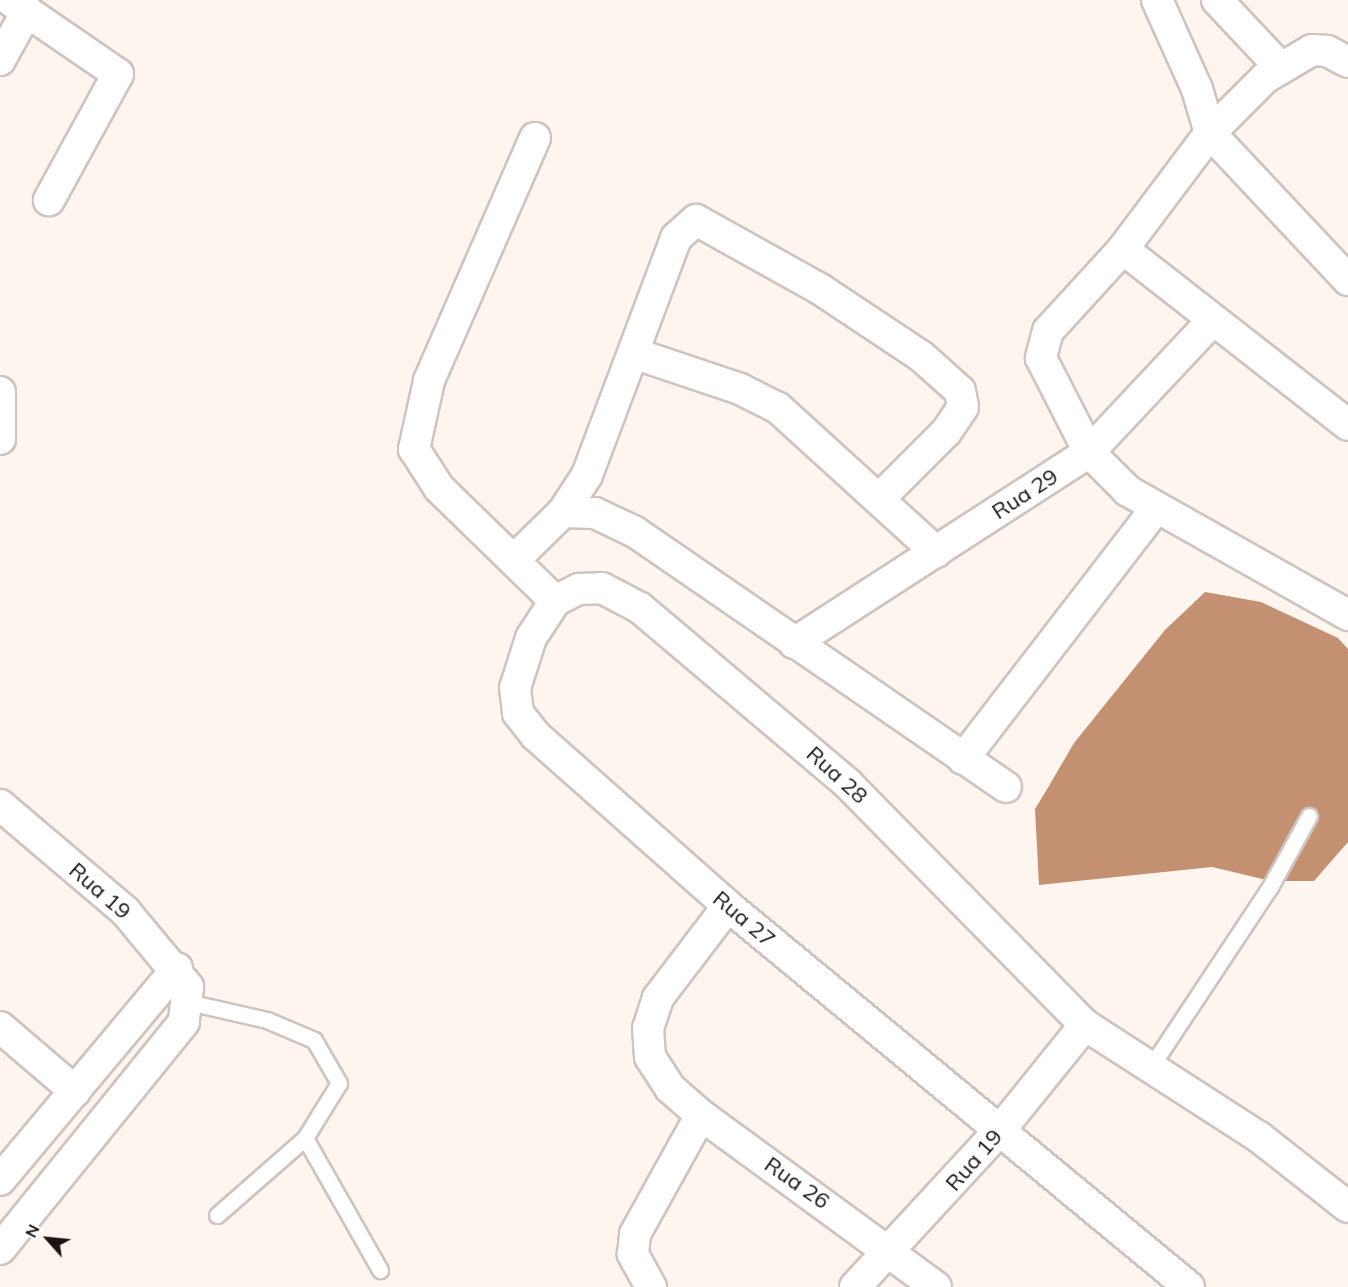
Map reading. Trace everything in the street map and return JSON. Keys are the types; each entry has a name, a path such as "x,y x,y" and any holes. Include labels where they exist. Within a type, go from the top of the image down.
{"street":[{"path":"1157,0 1197,89 1210,133 1348,280"},
{"path":"1217,0 1280,67"},
{"path":"0,60 18,6 111,65 118,74 116,85 49,200"},
{"path":"1348,62 1327,51 1312,50 1280,67 1210,133 1123,249 1064,312 1042,344 1047,378 1089,452 1155,510 1348,615"},
{"path":"535,138 429,381 414,431 414,449 428,476 516,558 555,601"},
{"path":"516,558 563,512 599,450 636,354 676,238 696,220 709,223 876,326 960,391 963,407 952,424 880,498"},
{"path":"1123,249 1211,322 1346,421"},
{"name":"Rua 29","path":"794,643 1089,452 1211,322"},
{"path":"636,354 740,388 778,408 880,498 936,552"},
{"path":"0,392 0,439"},
{"path":"963,759 1155,510"},
{"path":"563,512 595,513 635,532 1006,787"},
{"name":"Rua 28","path":"555,601 579,589 602,588 640,608 881,814 1085,1025 1152,1065 1259,1137 1348,1208"},
{"name":"Rua 27","path":"555,601 531,638 515,688 518,713 535,735 728,906 1001,1129 1189,1287"},
{"name":"Rua 19","path":"0,805 125,911 185,986"},
{"name":"Rua 26","path":"728,906 658,998 648,1028 650,1057 670,1088 701,1114 893,1251 936,1287"},
{"path":"0,1180 75,1091 185,986"},
{"path":"0,1250 170,1042 184,1022 185,986"},
{"name":"Rua 19","path":"855,1287 893,1251 1001,1129 1085,1025"},
{"path":"0,1027 75,1091"},
{"path":"651,1287 633,1254 635,1234 701,1114"}],"lane":[{"path":"1152,1065 1270,887 1309,816"},
{"path":"185,986 288,1027 314,1040 326,1054 339,1083 304,1138 217,1215"},
{"path":"304,1138 380,1270"}],"shaded area":[{"path":"1205,592 1261,602 1338,638 1348,649 1348,842 1314,881 1271,881 1212,867 1039,885 1035,809 1074,743 1165,630"}]}
